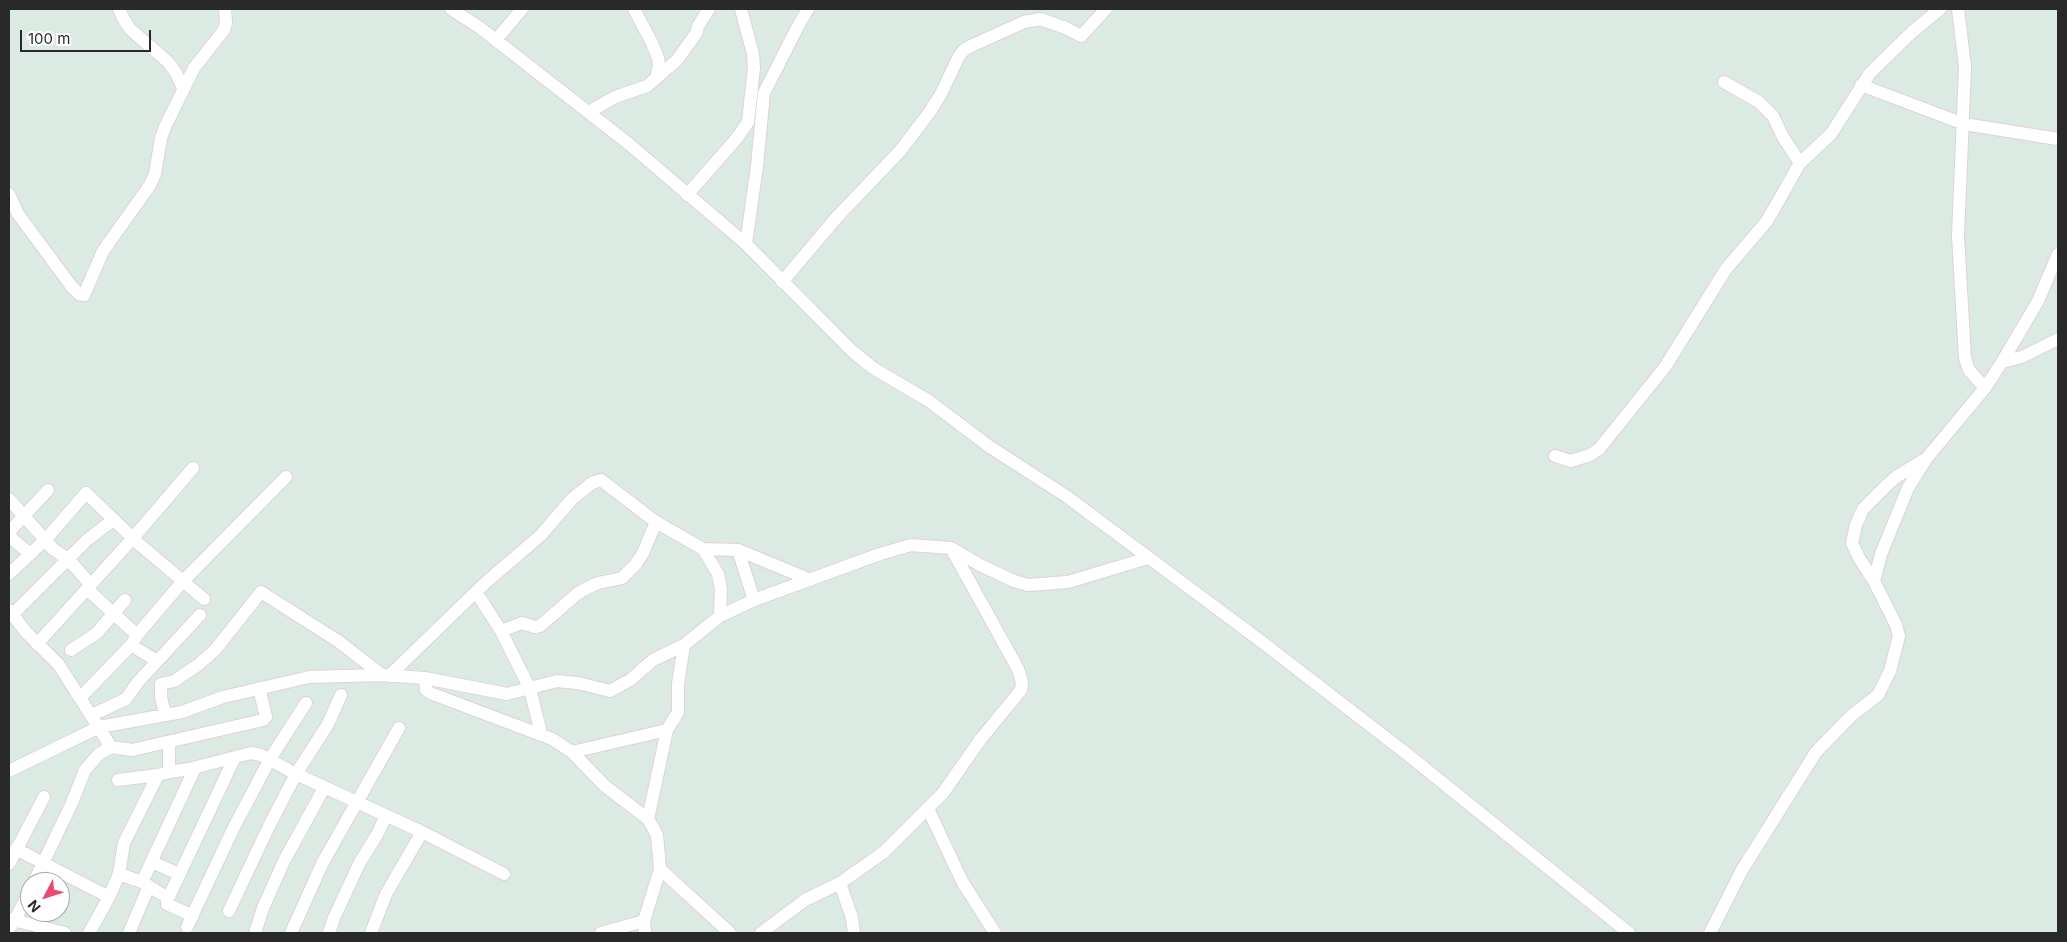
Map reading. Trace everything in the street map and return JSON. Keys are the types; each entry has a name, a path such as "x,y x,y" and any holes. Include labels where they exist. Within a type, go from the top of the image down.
{"street":[{"path":"120,9 130,29 168,62 183,88"},
{"path":"9,194 18,214 72,287 79,294 84,295 103,250 150,185 155,174 161,138 194,68 224,30 226,23 225,9"},
{"path":"451,9 470,14 496,40 630,144 746,244 852,351 873,368 929,401 990,447 1066,496 1262,642 1407,754 1629,933"},
{"path":"496,40 522,9"},
{"path":"634,9 658,58 659,66 656,78"},
{"path":"589,112 614,97 644,88 677,60 709,9"},
{"path":"687,195 732,144 748,122 754,68 753,54 741,9"},
{"path":"746,244 757,166 764,93 796,28 808,9"},
{"path":"782,282 837,217 900,151 929,113 964,50 1024,22 1040,19 1066,28 1081,36 1106,9"},
{"path":"1555,456 1571,461 1590,455 1599,449 1665,367 1726,269 1767,221 1800,163 1831,134 1870,73 1912,32 1940,9"},
{"path":"1958,9 1965,67 1958,236 1965,358 1969,370 1985,388"},
{"path":"1724,82 1759,102 1773,116 1783,137 1800,163"},
{"path":"1861,85 1964,124 2058,139"},
{"path":"1874,582 1877,564 1908,488 1926,459 1985,388 2002,362 2038,301 2058,254"},
{"path":"2002,362 2022,357 2058,340"},
{"path":"1710,933 1742,870 1816,752 1851,716 1875,699 1890,672 1899,636 1896,625 1852,543 1856,525 1863,509 1896,477 1926,459"},
{"path":"37,644 133,538 193,468"},
{"path":"81,697 134,640 183,581 286,477"},
{"path":"386,676 514,556 541,535 563,508 592,483 601,480 656,522 702,549 718,574 721,589 720,616"},
{"path":"9,532 48,490"},
{"path":"9,574 46,539 86,493 113,520 204,600"},
{"path":"9,499 46,539 53,550 69,560 89,587 134,640 157,661"},
{"path":"111,747 59,665 26,632 11,612 69,560 87,540 113,520"},
{"path":"501,631 522,623 535,627 540,626 577,594 587,588 598,582 624,577 643,553 656,522"},
{"path":"9,536 30,554"},
{"path":"9,771 100,727 182,712 223,697 287,680 323,675 425,678 507,694 557,681 578,683 607,691 614,690 630,680 653,660 684,645 720,616 754,600 880,554 911,545 951,548 980,565 1014,581 1028,585 1068,582 1148,558"},
{"path":"761,933 805,900 840,883 884,852 943,793 980,740 1021,690 1022,686 1018,669 951,548"},
{"path":"702,549 738,550 811,580"},
{"path":"738,550 754,600"},
{"path":"165,714 161,697 161,684 174,680 198,665 209,655 261,592 338,641 386,676"},
{"path":"476,592 501,631 530,689 541,733"},
{"path":"71,650 97,633 125,600"},
{"path":"92,715 126,698 138,682 200,614"},
{"path":"648,819 667,730 678,712 678,684 684,645"},
{"path":"425,678 426,690 430,693 541,733 572,752 605,786 648,819 657,835 660,869 645,927 601,933"},
{"path":"40,872 85,770 94,760 111,747 132,750 263,720 266,717 259,688"},
{"path":"229,911 268,826 296,774 328,724 340,695"},
{"path":"234,758 168,898 167,904 190,922 233,828 270,759 306,703"},
{"path":"291,933 323,862 399,728"},
{"path":"572,752 667,730"},
{"path":"89,933 109,897 119,874 124,843 163,773 168,743"},
{"path":"118,780 195,768 251,754 261,755 324,788 422,832 504,874"},
{"path":"129,933 152,862 195,768"},
{"path":"255,933 263,908 284,862 324,788"},
{"path":"9,864 44,797"},
{"path":"928,809 963,883 995,933"},
{"path":"329,933 359,864 378,833 386,815"},
{"path":"371,933 386,894 422,832"},
{"path":"16,849 109,897"},
{"path":"152,862 179,874"},
{"path":"660,869 730,933"},
{"path":"119,874 146,884 168,898"},
{"path":"840,883 852,918 854,933"},
{"path":"20,906 10,923 66,933"}]}
